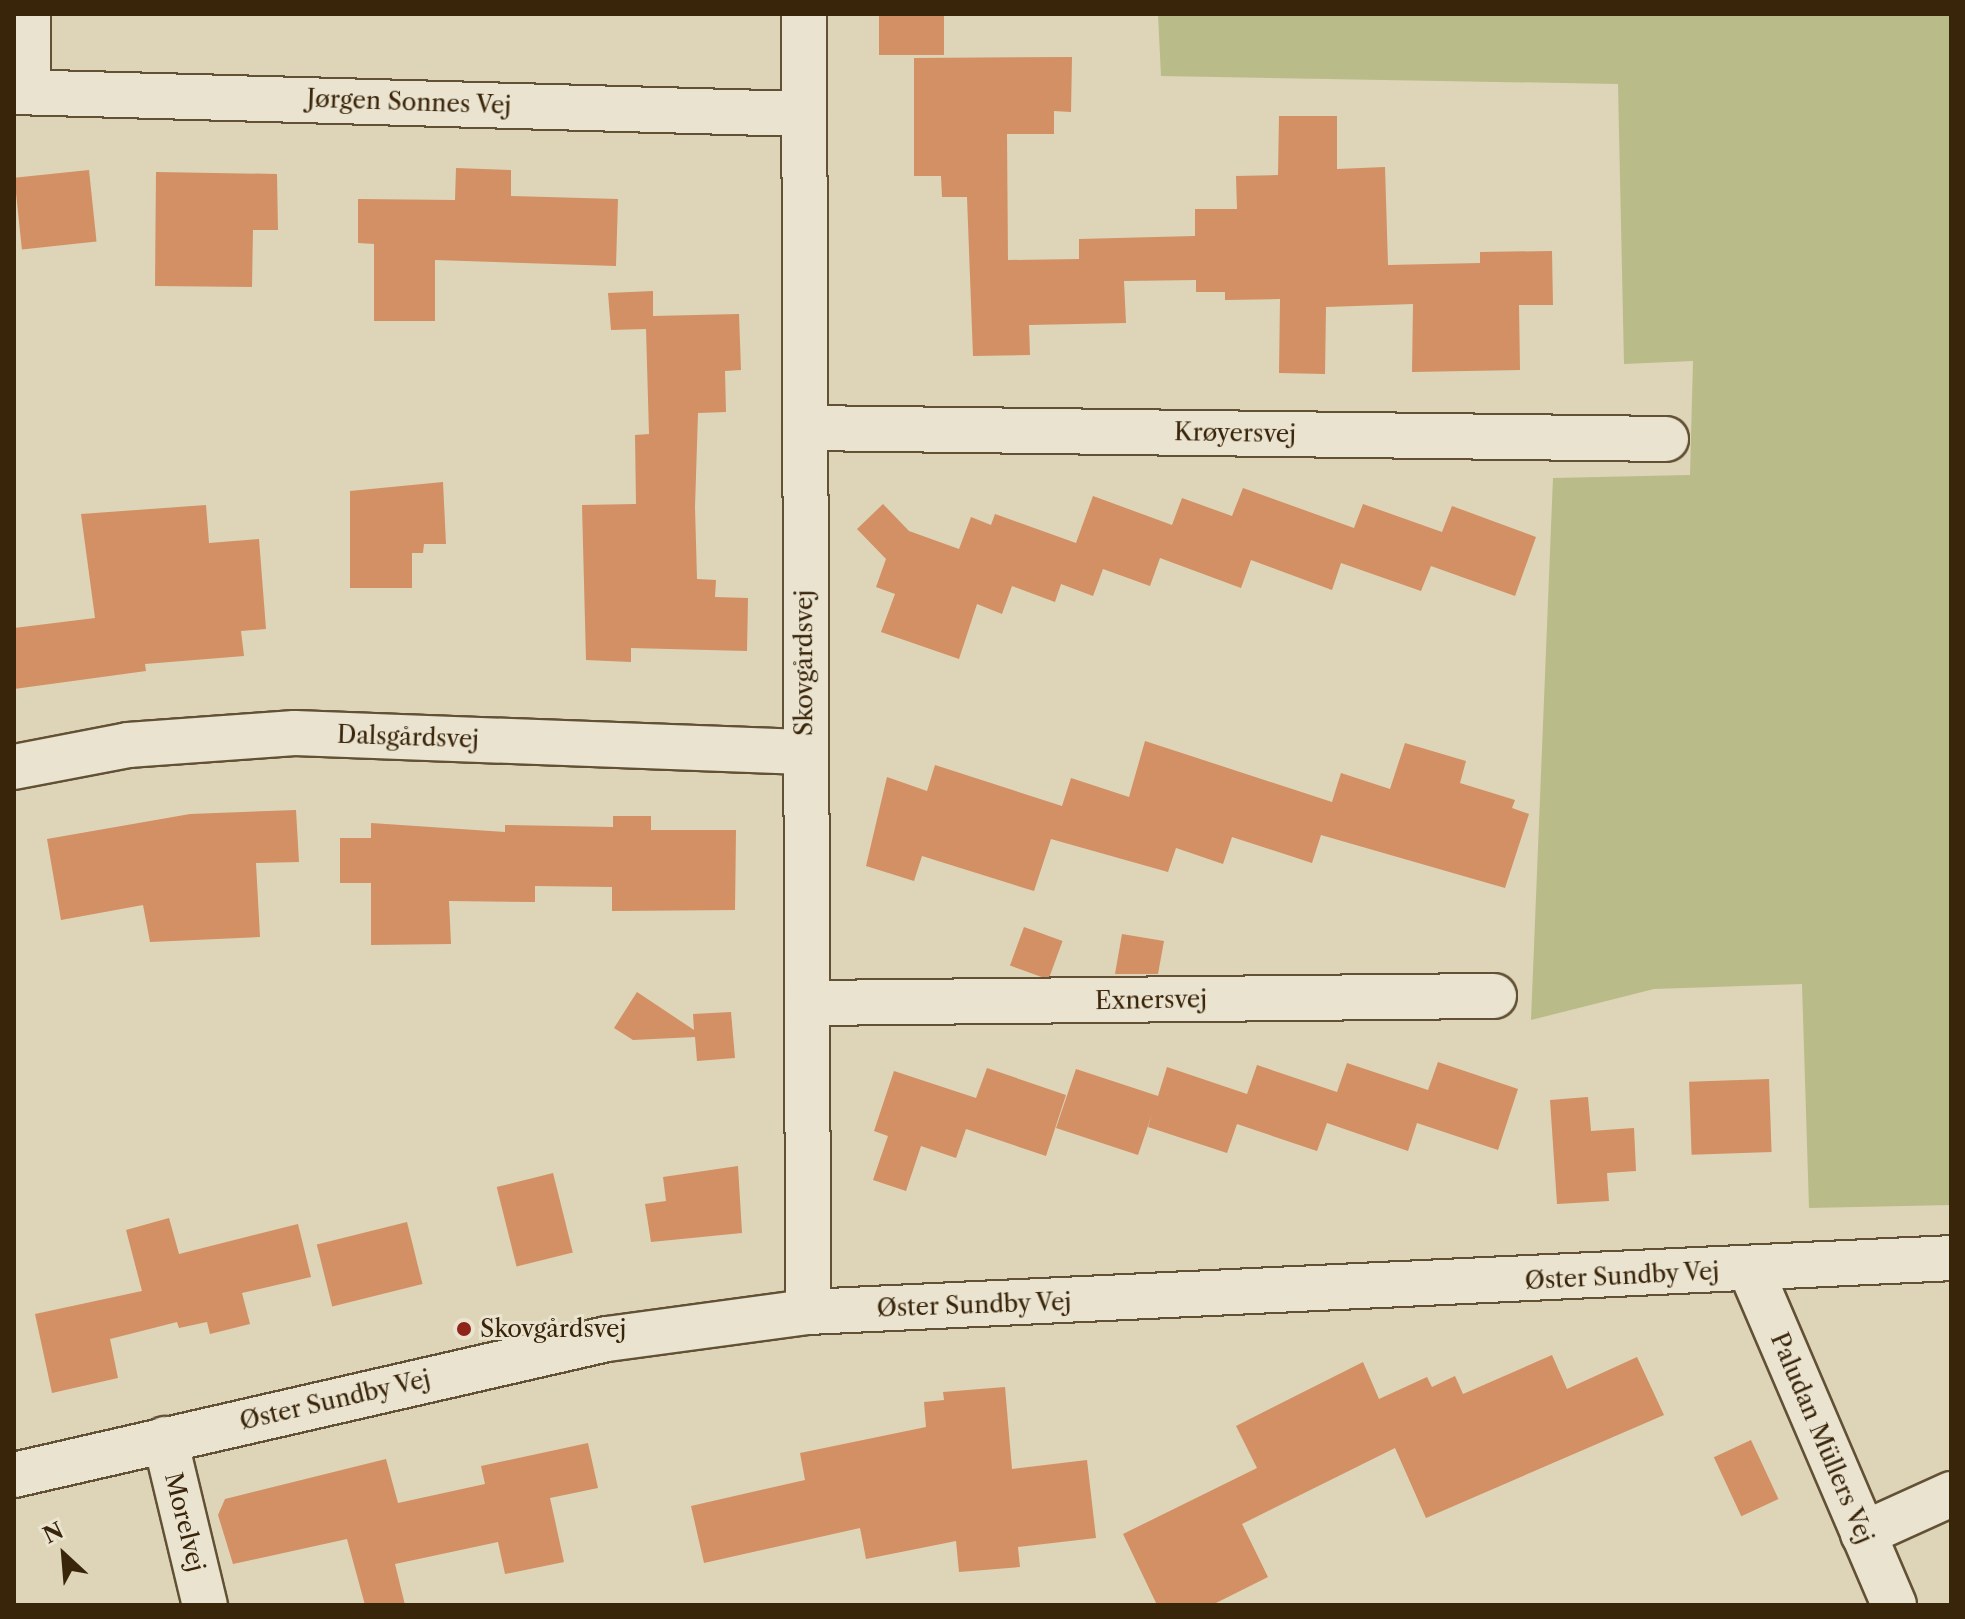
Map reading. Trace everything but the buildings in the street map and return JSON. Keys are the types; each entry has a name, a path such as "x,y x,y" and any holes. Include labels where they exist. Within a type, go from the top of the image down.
{"street":[{"path":"21,91 28,14"},
{"name":"Skovgårdsvej","path":"804,14 808,1312"},
{"name":"Jørgen Sonnes Vej","path":"21,91 804,114"},
{"name":"Krøyersvej","path":"805,428 1666,439"},
{"name":"Dalsgårdsvej","path":"14,767 128,745 295,733 804,752"},
{"name":"Exnersvej","path":"809,1003 1494,996"},
{"name":"Øster Sundby Vej","path":"14,1475 607,1339 808,1312 1751,1271 1951,1258"},
{"name":"Paludan Müllers Vej","path":"1751,1271 1894,1605"},
{"name":"Morelvej","path":"165,1439 205,1605"},
{"path":"1863,1534 1951,1494"}],"green space":[{"path":"1158,14 1951,14 1951,1205 1809,1208 1802,984 1654,989 1531,1020 1553,478 1690,475 1693,361 1624,364 1618,84 1161,76"}],"place":[{"name":"Skovgårdsvej","path":"464,1329"}]}
